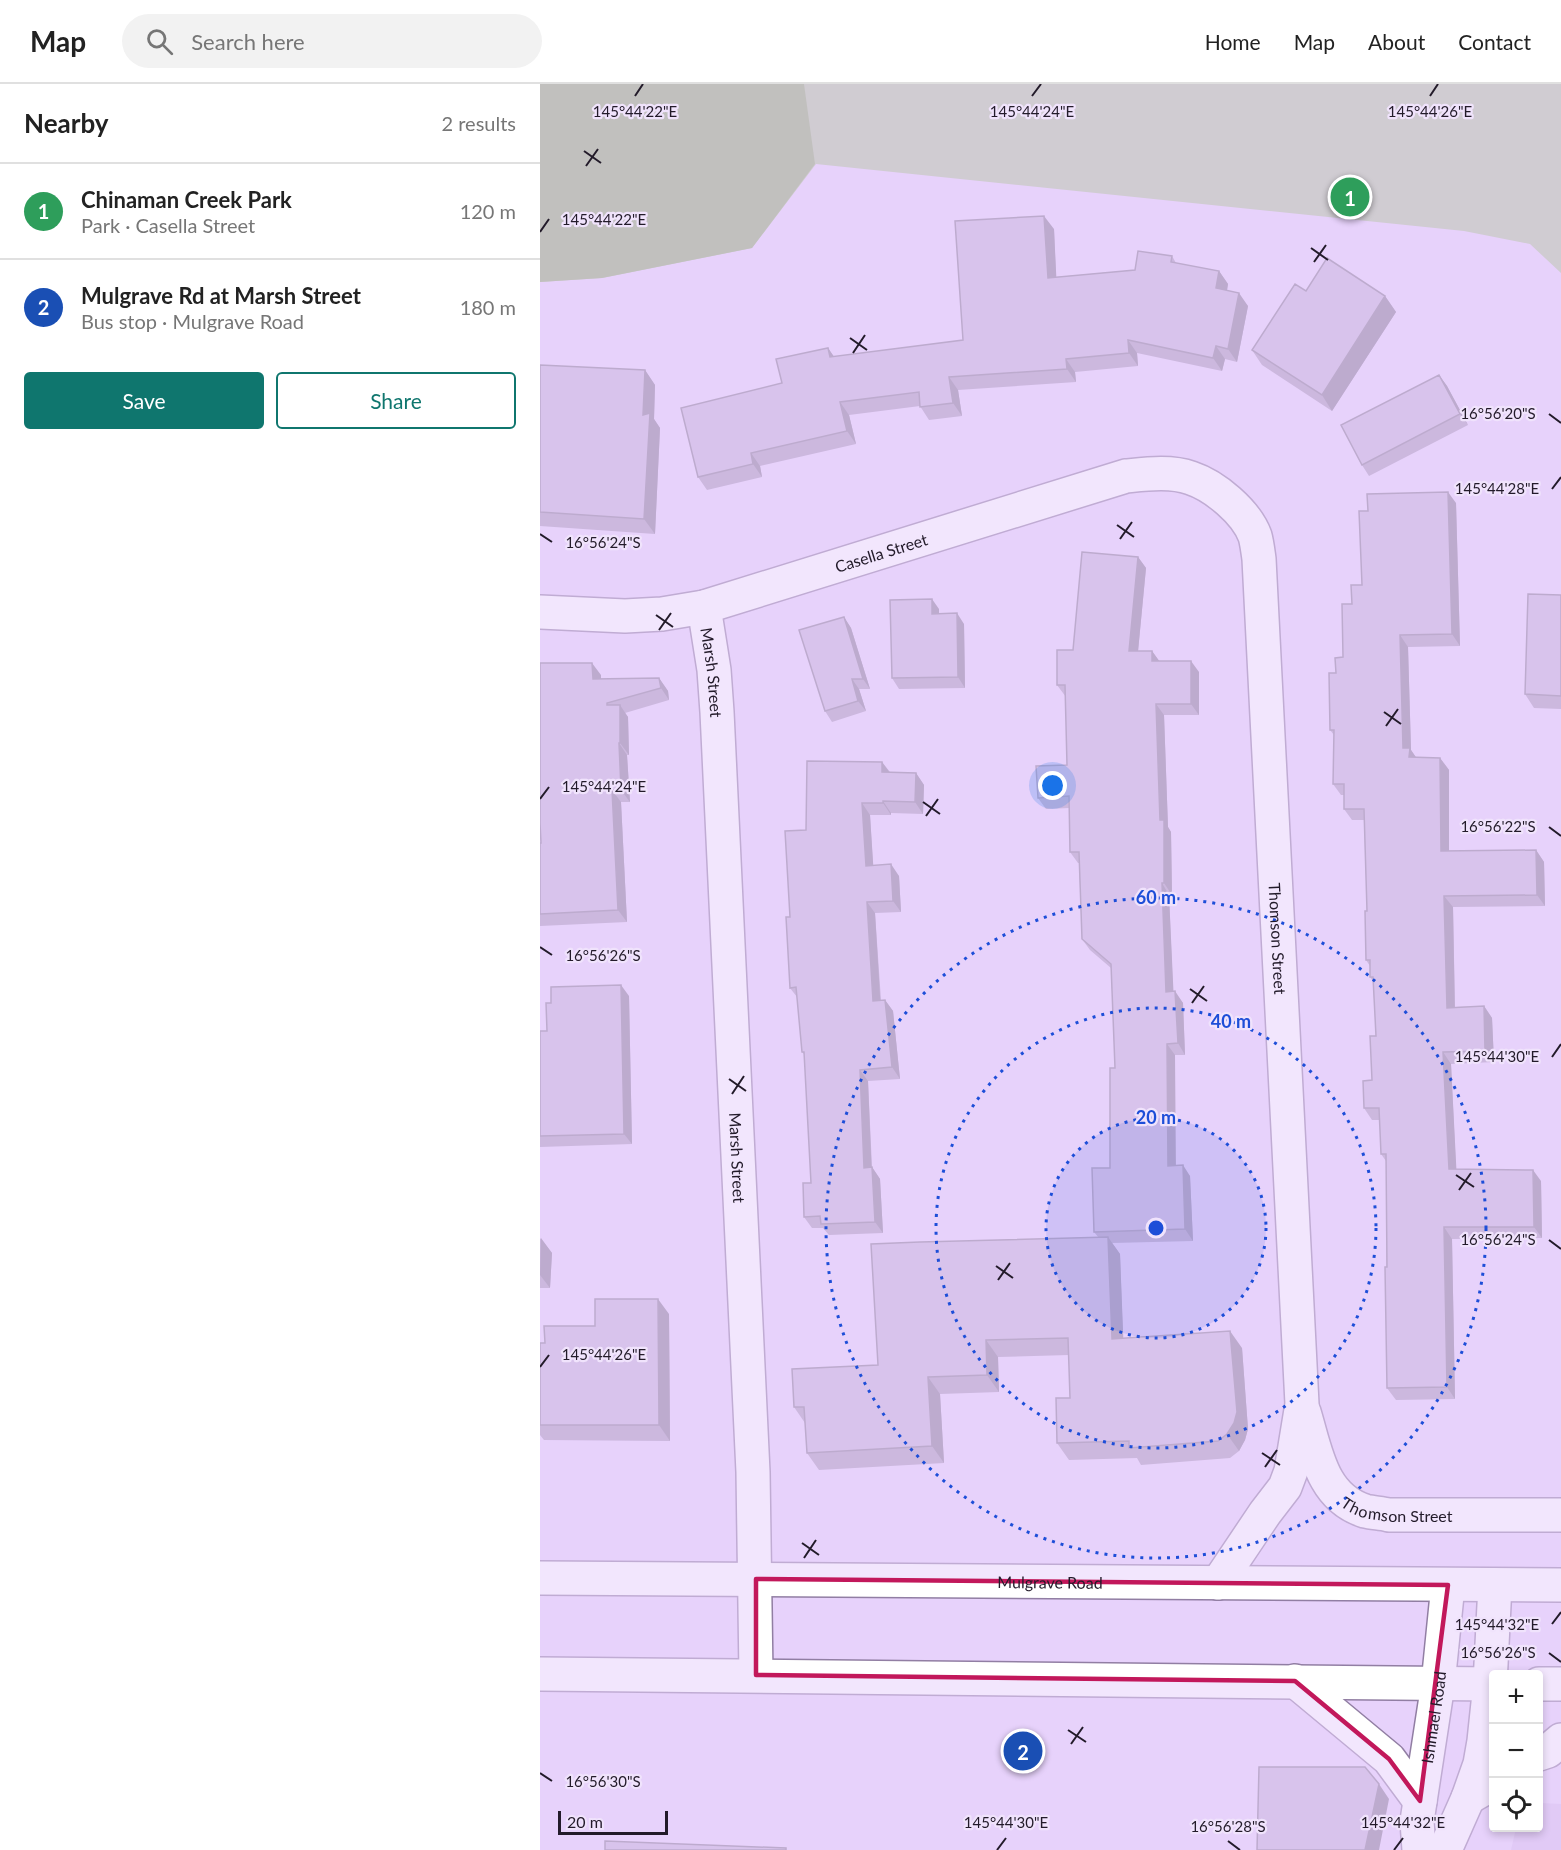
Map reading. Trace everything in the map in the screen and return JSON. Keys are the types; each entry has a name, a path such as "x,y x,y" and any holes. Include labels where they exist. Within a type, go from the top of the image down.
{"street":[{"name":"Casella Street","path":"540,612 625,616 662,614 704,607 1126,476 1158,473 1190,477 1214,489"},
{"name":"Thomson Street","path":"1214,489 1240,511 1254,535 1259,559 1302,1404 1291,1470 1285,1487 1218,1583"},
{"name":"Marsh Street","path":"704,607 714,670 717,712 753,1472 756,1675"},
{"name":"Thomson Street","path":"1302,1404 1321,1468 1328,1483 1355,1507 1389,1515 1561,1515"},
{"name":"Mulgrave Road","path":"540,1578 1561,1585"},
{"name":"Ishmael Road","path":"1419,1850 1417,1821 1437,1684 1448,1585"},
{"path":"1492,1670 1495,1585"},
{"path":"540,1674 1489,1684"},
{"path":"1295,1682 1389,1759 1420,1801"},
{"path":"1543,1684 1561,1684"},
{"path":"1445,1850 1481,1790 1480,1764 1489,1705"},
{"path":"1543,1753 1561,1740"}],"highlighted area":[{"path":"756,1579 1448,1585 1420,1801 1389,1759 1295,1681 756,1675"}],"shaded area":[{"path":"1543,1803 1561,1804 1561,1850 1511,1850 1515,1832 1543,1832"}],"green space":[{"path":"540,84 1561,84 1561,273 1530,244 1464,231 816,164 752,248 602,278 540,282"},
{"path":"540,84 804,84 815,164 752,248 602,278 540,282"}],"building":[{"path":"1044,216 1048,278 1135,270 1138,251 1172,256 1171,262 1219,271 1216,288 1239,293 1228,349 1216,346 1213,358 1128,340 1129,353 1066,359 1067,369 949,377 953,403 920,407 919,392 840,402 847,431 751,453 753,464 698,477 681,408 782,383 776,359 828,348 830,357 963,340 955,221"},
{"path":"1327,258 1385,296 1322,395 1252,350 1295,284 1306,291"},
{"path":"540,365 645,370 643,415 650,413 644,519 540,512"},
{"path":"1439,375 1460,414 1362,465 1341,425"},
{"path":"1448,492 1452,634 1400,635 1403,748 1410,748 1409,757 1440,758 1441,851 1536,850 1537,895 1444,896 1447,1008 1484,1006 1485,1051 1443,1052 1449,1169 1533,1170 1534,1227 1444,1227 1447,1387 1387,1388 1386,1154 1381,1154 1379,1108 1364,1108 1363,1081 1372,1080 1370,1036 1376,1036 1373,977 1370,977 1370,960 1366,960 1364,809 1344,809 1344,784 1333,784 1334,730 1330,730 1329,673 1336,673 1335,658 1343,657 1342,604 1352,604 1351,585 1362,585 1359,511 1368,511 1367,494"},
{"path":"1082,552 1138,557 1129,651 1152,651 1152,661 1191,661 1191,704 1156,704 1160,820 1164,820 1164,883 1162,883 1166,992 1175,991 1178,1043 1167,1044 1168,1166 1183,1165 1185,1229 1094,1232 1092,1168 1110,1168 1110,1068 1115,1068 1111,964 1082,939 1079,852 1070,852 1069,796 1038,798 1036,766 1067,765 1065,685 1057,685 1057,650 1073,650"},
{"path":"1528,594 1561,595 1561,696 1525,694"},
{"path":"932,599 932,614 957,613 958,677 892,678 890,600"},
{"path":"844,617 863,679 852,679 858,701 825,711 799,630"},
{"path":"540,663 592,663 593,679 659,678 661,688 607,703 607,705 620,705 621,790 612,790 618,910 540,914"},
{"path":"807,761 882,762 882,772 916,773 915,802 862,803 866,866 891,864 893,901 867,902 873,1001 885,1000 892,1067 860,1070 864,1168 872,1167 875,1222 821,1224 820,1216 804,1217 803,1183 811,1183 804,1052 802,1052 796,987 790,988 786,917 790,917 785,831 806,830"},
{"path":"621,985 624,1134 540,1136 540,1031 547,1031 546,1003 551,1003 551,987"},
{"path":"1108,1237 1112,1339 1230,1331 1237,1412 1234,1423 1227,1434 1218,1441 1129,1448 1129,1441 1057,1443 1056,1398 1070,1398 1068,1338 986,1340 987,1375 928,1377 932,1446 807,1453 804,1407 794,1407 792,1369 878,1365 871,1244"},
{"path":"595,1299 658,1299 659,1425 540,1425 540,1343 545,1343 544,1326 595,1326"},
{"path":"1259,1767 1365,1767 1379,1784 1365,1850 1257,1850"},
{"path":"605,1841 786,1848 786,1850 605,1850"}],"place":[{"name":"Chinaman Creek Park","path":"1350,197"},
{"name":"Mulgrave Rd at Marsh Street","path":"1023,1751"}]}
